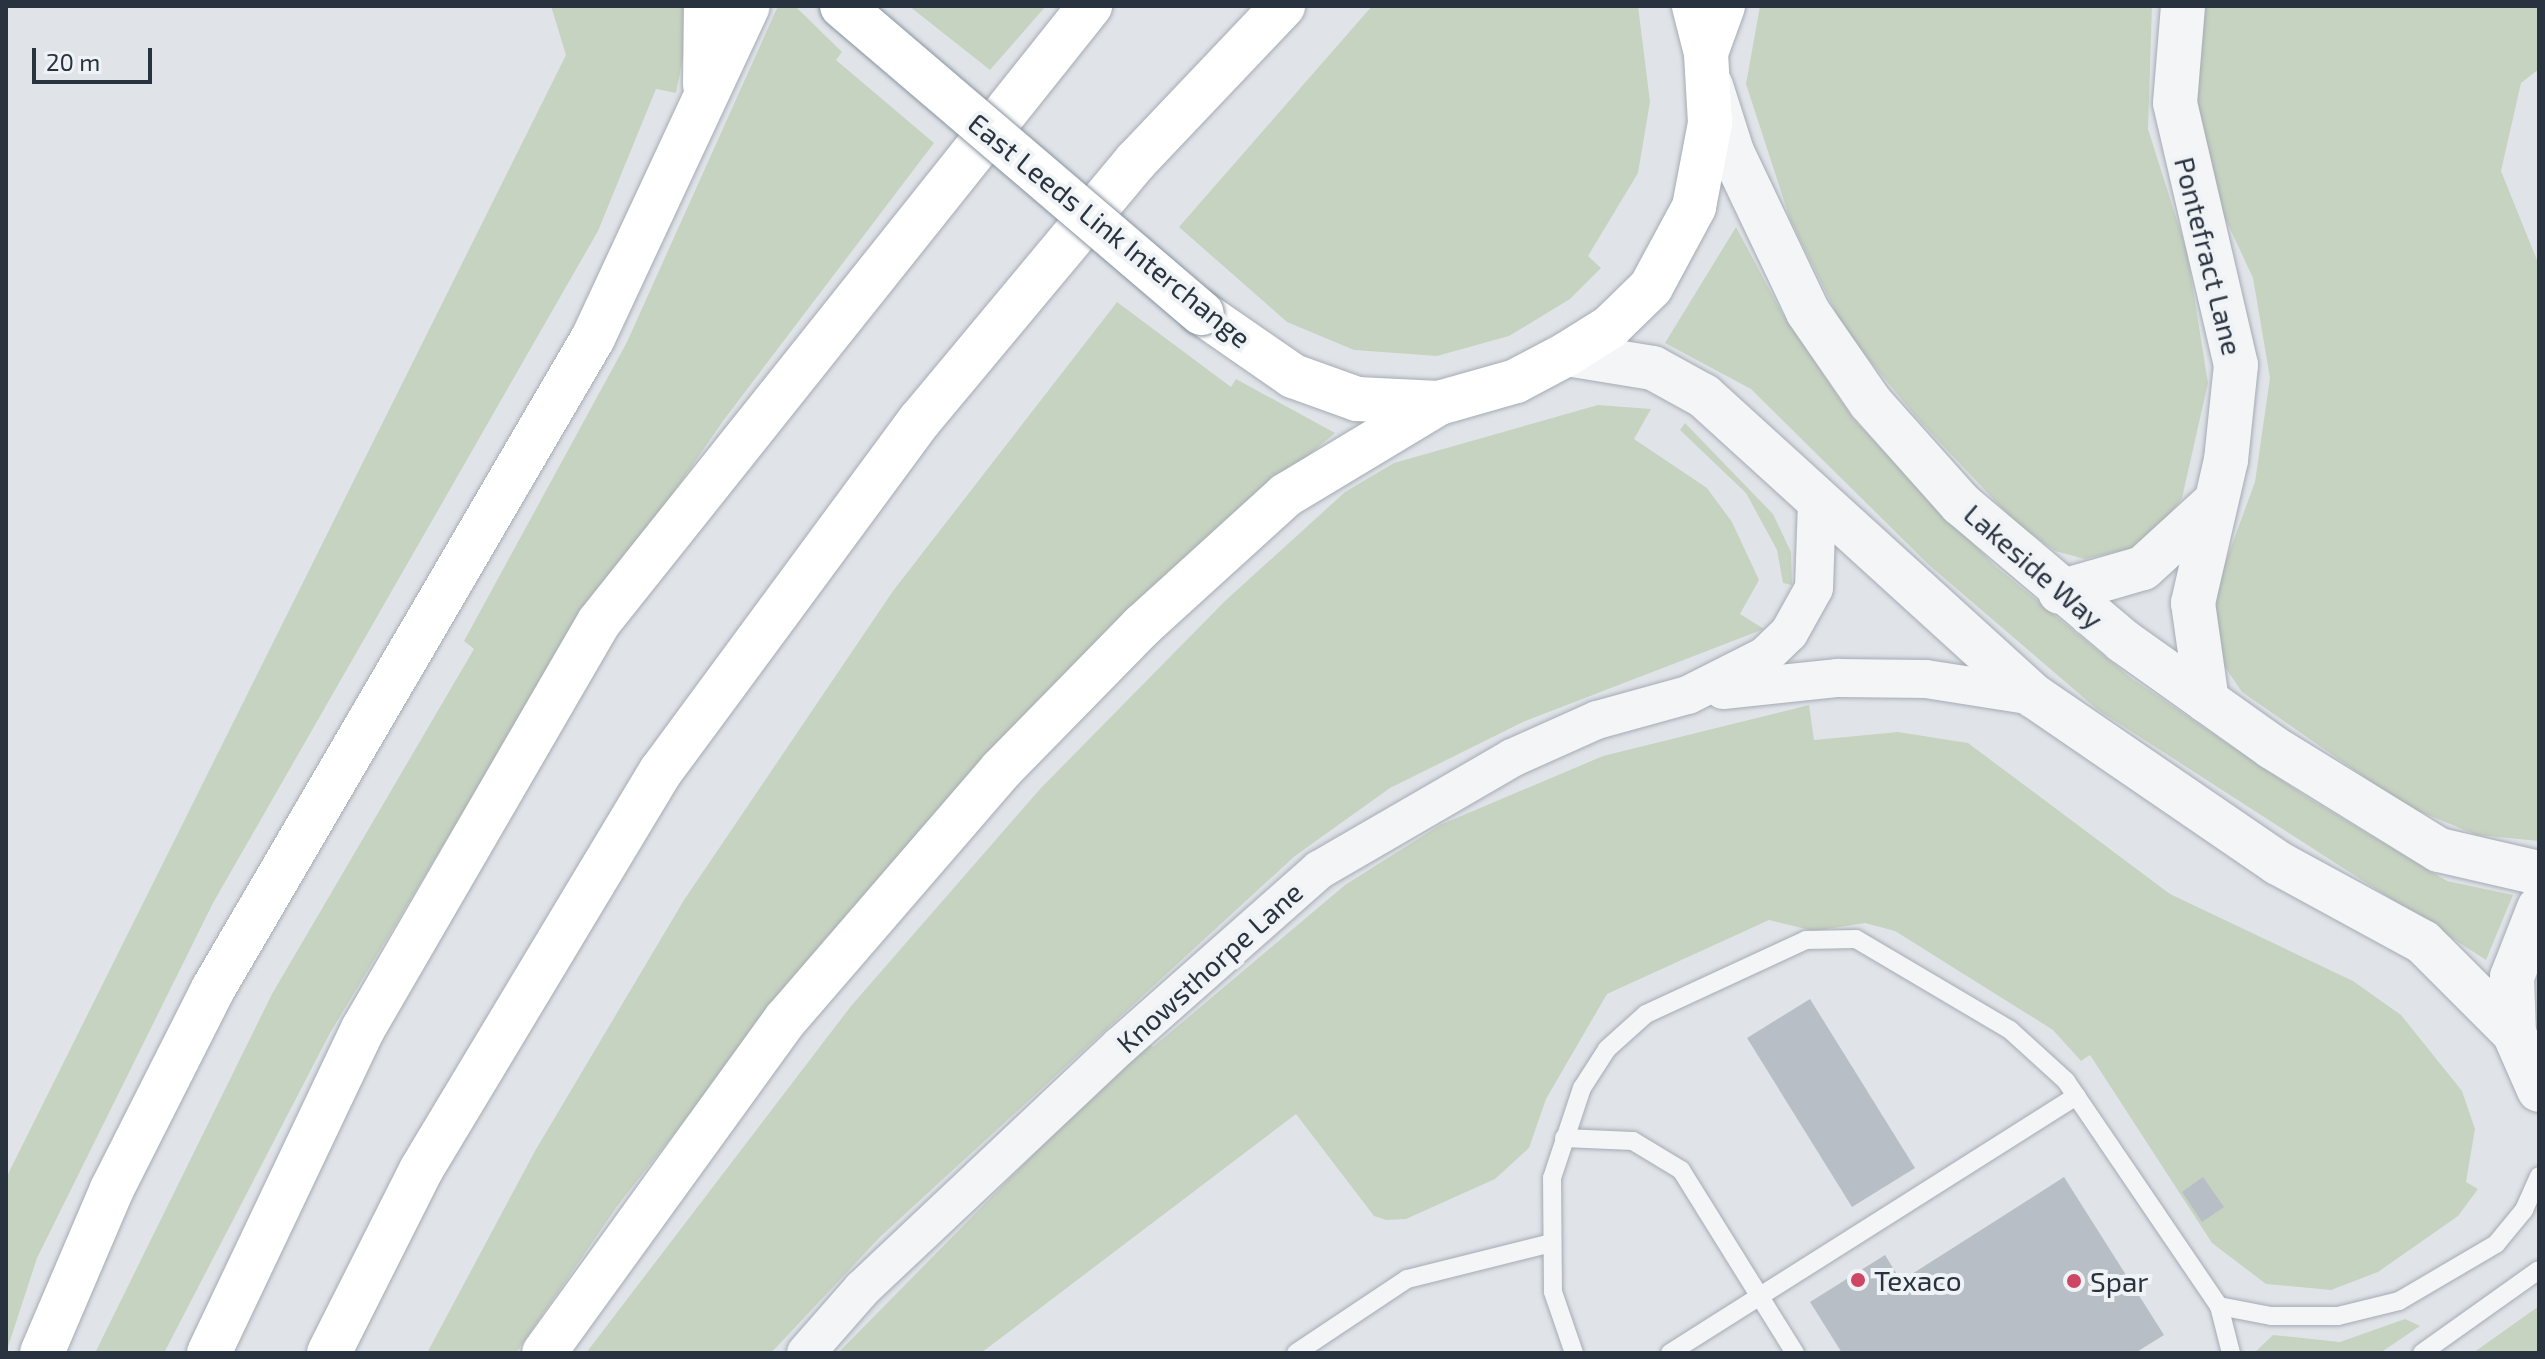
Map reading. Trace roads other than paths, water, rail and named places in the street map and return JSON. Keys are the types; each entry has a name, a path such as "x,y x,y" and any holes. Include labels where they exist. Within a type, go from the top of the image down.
{"highway":[{"path":"705,103 706,6"},
{"path":"42,1353 112,1189 213,989 593,338 748,6"},
{"name":"East Leeds Link Interchange","path":"842,6 1202,313 1293,376 1357,399 1439,403 1516,381 1567,354 1610,327 1668,261 1694,207 1710,123 1707,64 1694,6"},
{"path":"209,1353 363,1029 599,622 1090,6"},
{"path":"329,1353 421,1170 661,771 920,420 1136,161 1283,6"},
{"path":"1707,64 1723,6"},
{"path":"544,1353 786,1019 1001,770 1142,626 1286,495 1439,403"}],"street":[{"name":"Pontefract Lane","path":"2183,6 2175,103 2236,365 2233,422 2212,505 2193,603 2207,701"},
{"name":"Lakeside Way","path":"1707,64 1732,152 1808,312 1870,402 1961,504 2060,592 2207,701 2439,850 2539,873"},
{"path":"1567,354 1653,368 1704,396 2034,696 2278,863 2423,942 2514,1033 2539,1090"},
{"name":"Knowsthorpe Lane","path":"806,1353 862,1289 1075,1088 1319,870 1512,758 1597,720 1688,695 1749,669 1803,612 1820,562 1817,500"},
{"path":"2060,592 2143,568 2212,505"},
{"name":"Knowsthorpe Lane","path":"1688,695 1838,678 1926,679 2034,696"},
{"path":"2514,1033 2512,977 2539,908"}],"lane":[{"path":"1574,1353 1553,1292 1547,1244 1564,1138 1582,1088 1607,1049 1646,1014 1806,940 1856,939 2010,1030 2077,1096 2219,1306 2231,1353"},
{"path":"1670,1353 2077,1096"},
{"path":"1564,1138 1633,1141 1681,1170 1763,1293 1795,1353"},
{"path":"2219,1306 2271,1316 2338,1316 2399,1301 2496,1244 2524,1210 2539,1176"},
{"path":"1296,1353 1407,1279 1547,1244"},
{"path":"2422,1353 2539,1270"}],"place":[{"name":"Texaco","path":"1858,1280"},
{"name":"Spar","path":"2074,1281"}]}
